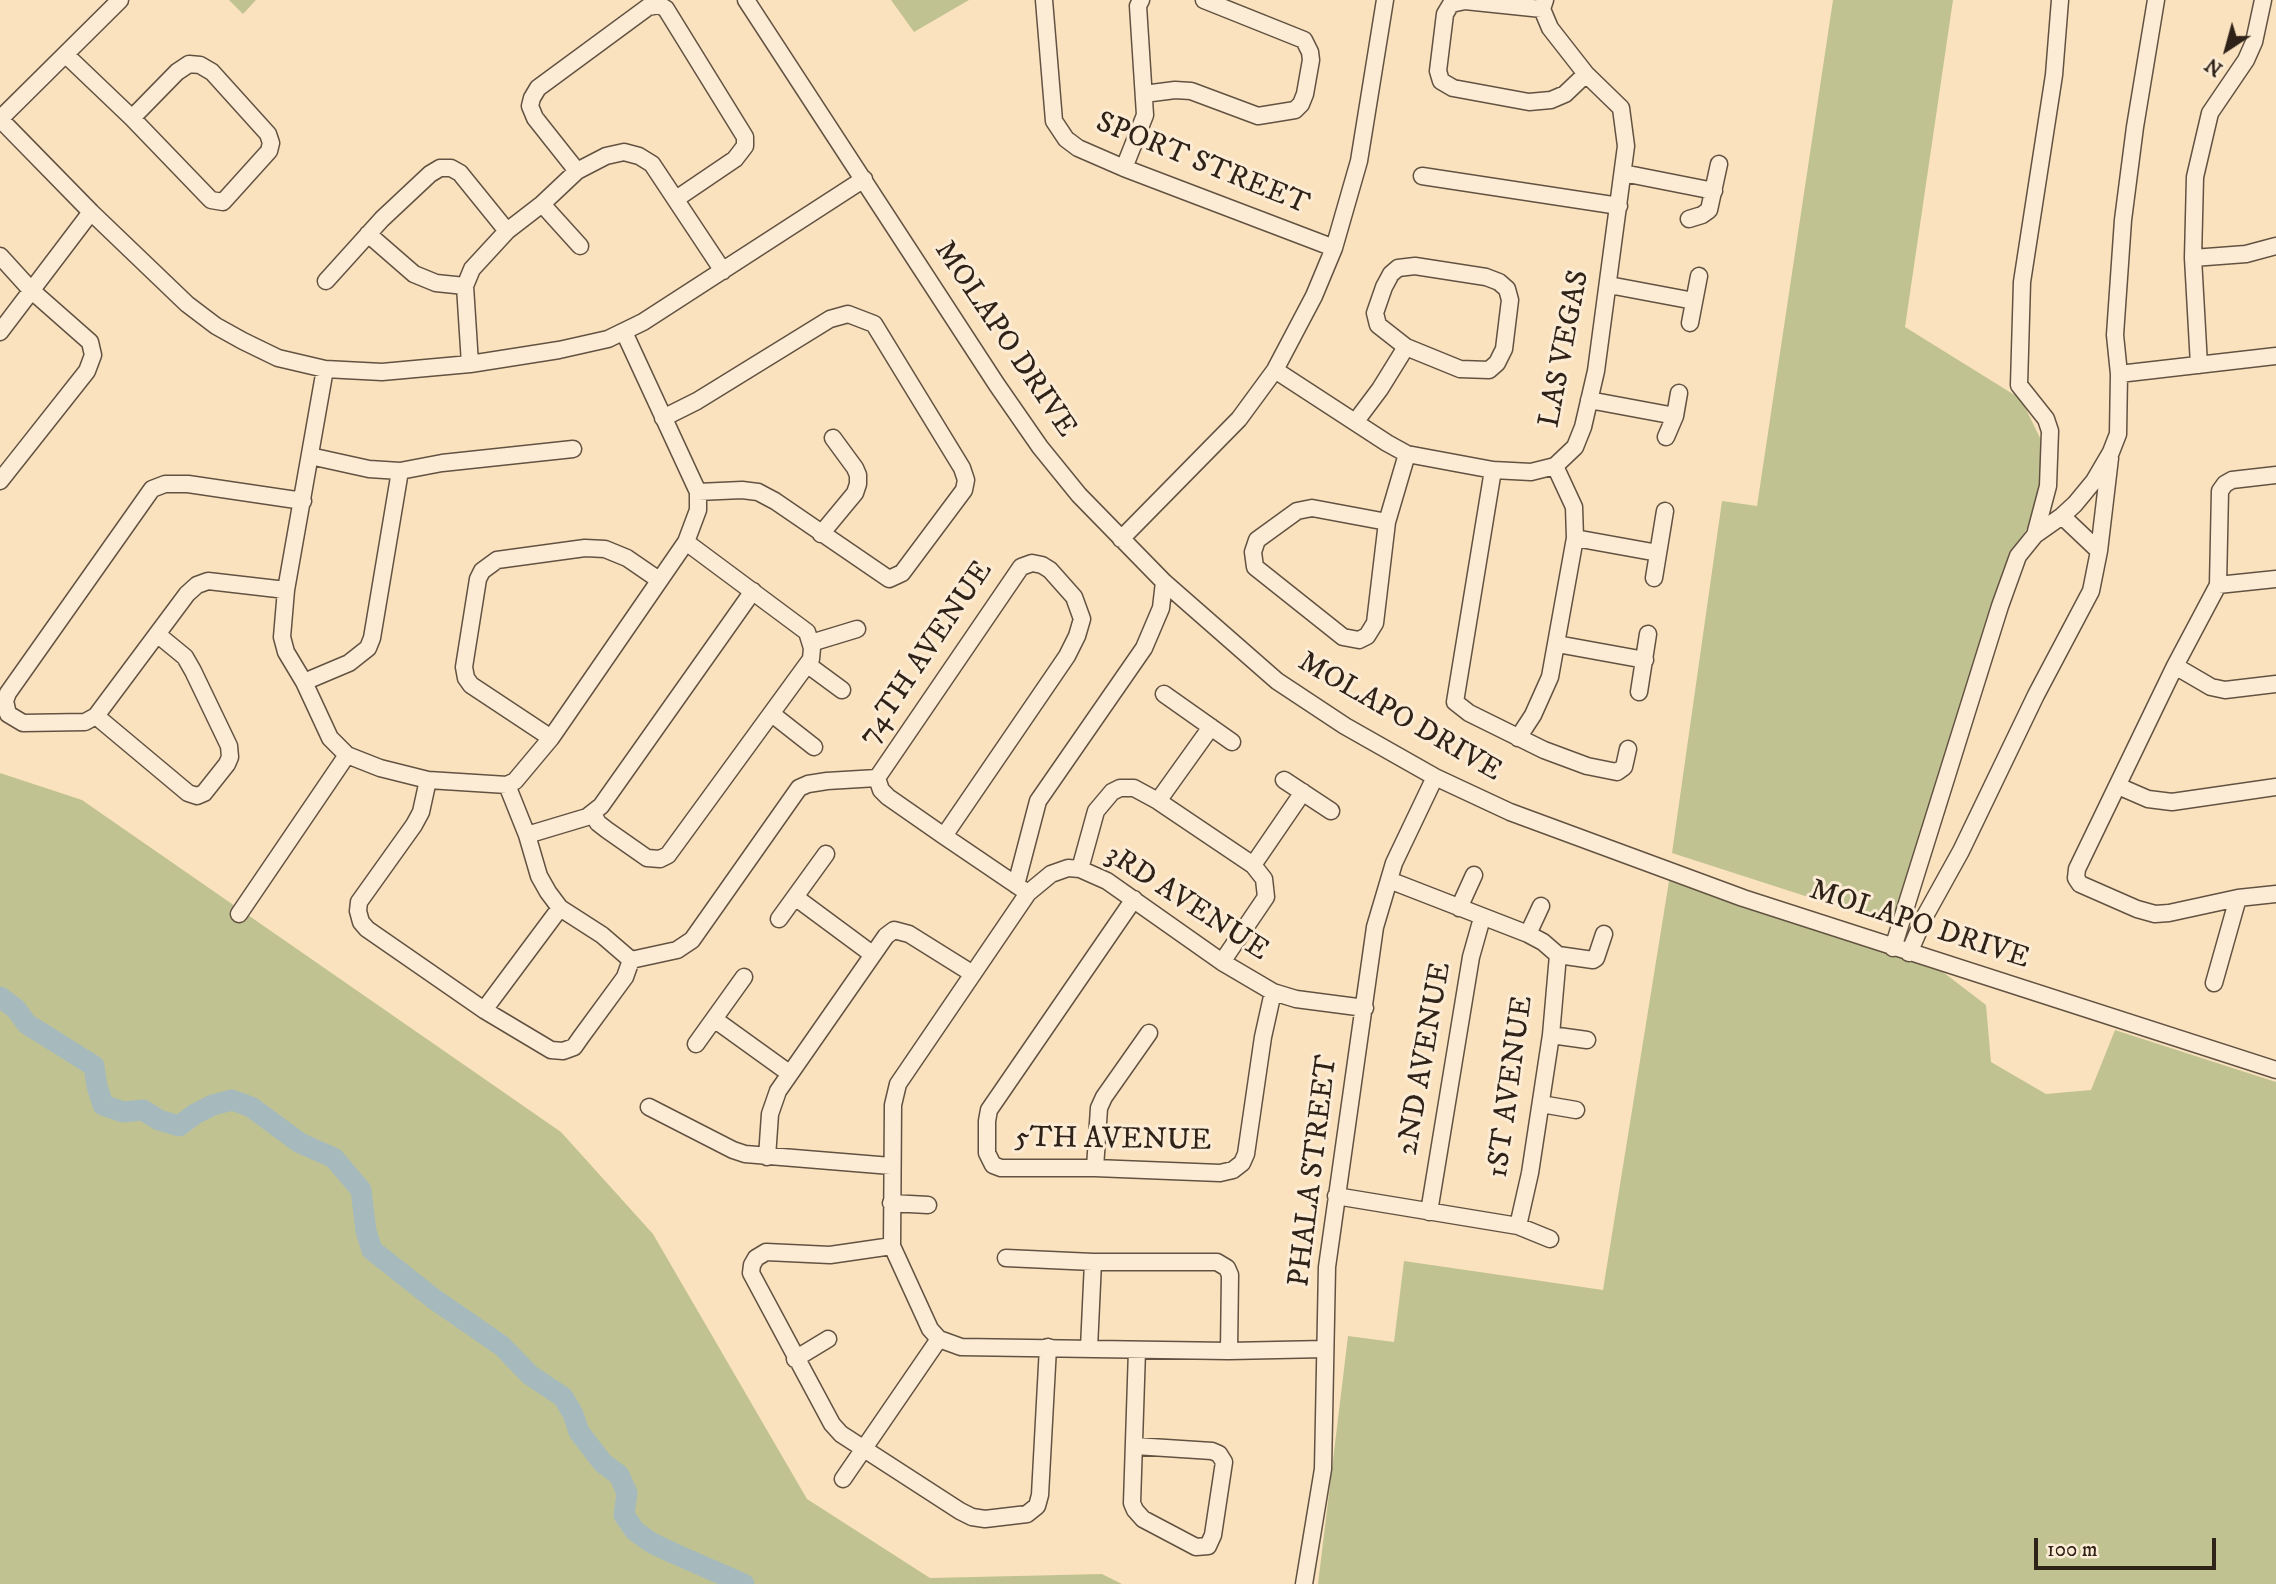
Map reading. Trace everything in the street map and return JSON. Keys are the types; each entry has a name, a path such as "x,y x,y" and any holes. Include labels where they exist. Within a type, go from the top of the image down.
{"street":[{"path":"120,0 0,119 90,212 187,304 216,326 278,358 325,369 382,372 470,364 608,339 643,323 864,179"},
{"name":"MOLAPO DRIVE","path":"746,0 1040,447 1079,495 1164,582 1277,681 1345,726 1436,777 1533,821 1743,898 1901,951 2276,1070"},
{"name":"SPORT STREET","path":"1044,0 1054,121 1058,130 1079,148 1124,169 1334,248"},
{"path":"1124,169 1145,115 1138,6 1140,0"},
{"path":"1144,94 1191,91 1258,116 1295,110 1301,104 1311,60 1304,40 1204,0"},
{"path":"1121,538 1239,419 1275,370 1314,296 1334,248 1359,161 1385,0"},
{"path":"2035,535 2048,486 2050,440 2046,419 2019,385 2022,282 2054,75 2060,0"},
{"path":"1901,951 2007,584 2018,556 2035,535 2062,516 2094,481 2118,434 2119,374 2115,335 2123,220 2156,0"},
{"path":"2199,365 2193,258 2194,177 2210,113 2246,60 2254,42 2263,0"},
{"path":"1543,5 1465,1 1451,4 1445,14 1438,71 1441,80 1453,88 1529,102 1551,100 1565,94 1586,74"},
{"path":"577,172 535,118 530,107 532,98 538,88 648,7 660,5 666,9 745,136 745,146 736,159 676,199"},
{"name":"LAS VEGAS","path":"1275,370 1407,454 1493,470 1531,472 1555,466 1575,447 1583,427 1596,371 1626,146 1620,108 1586,74 1550,28 1543,5"},
{"path":"66,55 132,118 211,200 223,202 233,193 269,151 271,143 268,134 212,72 200,65 189,64 177,72 132,118"},
{"path":"470,364 465,286 472,269 507,231 577,172 606,156 624,152 652,164 723,271"},
{"path":"1689,219 1706,213 1719,164"},
{"path":"326,281 368,234 430,174 440,168 451,168 460,173 507,231"},
{"path":"1623,173 1712,198"},
{"path":"1422,176 1619,206"},
{"path":"542,204 580,246"},
{"path":"0,332 90,212"},
{"path":"368,234 414,274 436,283 465,286"},
{"path":"2193,258 2246,254 2276,246"},
{"path":"0,256 32,290 90,342 93,355 87,371 0,481"},
{"path":"1415,266 1486,277 1499,282 1507,289 1510,300 1504,349 1497,363 1489,370 1460,369 1405,347 1378,325 1375,313 1384,286 1398,268 1415,266"},
{"path":"1690,323 1699,276"},
{"path":"1609,285 1694,301"},
{"path":"663,418 697,401 830,319 848,314 874,324 962,468 966,480 964,490 902,573 889,579 758,492 698,492"},
{"path":"325,369 286,590 282,637 286,652 304,682 330,738 347,755 380,768 428,780 508,785 515,781 551,738 686,542 698,510 698,492 624,332"},
{"path":"1356,422 1405,347"},
{"path":"2119,374 2276,356"},
{"path":"1667,437 1675,416 1679,393"},
{"path":"1589,400 1675,416"},
{"path":"821,534 855,493 858,484 855,468 833,438"},
{"path":"310,456 369,469 400,471 442,463 573,450"},
{"path":"1901,951 1961,851 2036,695 2091,591 2099,551 2111,452"},
{"path":"1387,522 1312,509 1297,511 1257,540 1253,552 1255,566 1343,637 1359,640 1367,636 1375,624 1387,522 1407,454"},
{"path":"1518,738 1550,677 1575,538 1574,507 1555,466"},
{"path":"1493,470 1455,702 1469,713 1569,761 1613,772 1620,771 1624,767 1628,749"},
{"path":"304,682 349,663 368,648 372,638 400,471"},
{"path":"2276,475 2232,480 2220,491 2218,585 2175,666 2077,869 2076,878 2080,884 2155,914 2238,898 2276,894"},
{"path":"286,590 208,581 197,585 187,594 96,716 85,722 23,723 8,714 5,701 8,693 152,489 164,484 188,484 303,500"},
{"path":"1654,578 1665,511"},
{"path":"2062,516 2099,551"},
{"path":"1575,538 1658,553"},
{"path":"593,814 598,823 648,858 660,859 668,855 811,659 811,643 807,632 686,542"},
{"path":"551,738 471,685 466,678 464,667 478,579 482,571 497,560 585,548 605,549 627,558 659,580"},
{"name":"74TH AVENUE","path":"944,836 1067,656 1077,636 1082,619 1079,609 1074,597 1050,569 1032,564 1021,567 877,778 881,790 888,797 944,836 1022,889"},
{"path":"2218,585 2276,579"},
{"path":"1164,582 1160,608 1144,648 1038,801 1022,889 973,974 898,1084 893,1105 892,1246 930,1329 939,1339 961,1347 1229,1351 1325,1349"},
{"path":"527,835 593,814 615,789 753,591"},
{"path":"811,643 858,629"},
{"path":"96,716 188,793 197,796 204,793 227,765 230,757 229,746 193,671 185,657 158,634"},
{"path":"1639,692 1648,634"},
{"path":"1557,644 1645,660"},
{"path":"808,665 842,690"},
{"path":"2175,666 2210,687 2225,690 2276,684"},
{"path":"1164,694 1232,742"},
{"path":"772,714 814,747"},
{"path":"1211,727 1158,801 1253,865 1264,879 1266,897 1222,961"},
{"path":"239,914 347,755"},
{"name":"PHALA STREET","path":"1304,1584 1323,1469 1327,1267 1375,927 1402,845 1436,777"},
{"path":"631,960 677,950 692,940 799,788 827,781 877,778"},
{"path":"428,780 418,819 359,902 360,922 484,1010 551,1050 563,1051 574,1047 625,977 631,960"},
{"path":"1284,780 1331,810"},
{"path":"508,785 539,876 560,908 603,935 631,960"},
{"path":"2118,786 2148,799 2172,802 2276,788"},
{"name":"3RD AVENUE","path":"1158,801 1134,788 1120,788 1112,792 1096,811 1080,869 1107,881 1222,961 1273,992 1296,999 1365,1008"},
{"path":"1253,865 1303,792"},
{"path":"779,919 826,854"},
{"path":"1022,889 1058,870 1080,869"},
{"path":"1459,908 1474,875"},
{"path":"1389,880 1528,934 1558,955 1593,960 1604,934"},
{"path":"794,897 872,954"},
{"path":"2214,983 2238,898"},
{"name":"5TH AVENUE","path":"1134,899 989,1110 987,1153 993,1165 1001,1168 1220,1172 1233,1170 1242,1163 1246,1154 1263,1037 1273,992"},
{"path":"1528,934 1541,906"},
{"path":"484,1010 560,908"},
{"name":"2ND AVENUE","path":"1429,1212 1471,957 1482,918"},
{"path":"767,1157 770,1114 774,1100 789,1073 886,936 894,930 900,930 973,974"},
{"name":"1ST AVENUE","path":"1518,1226 1541,1104 1551,1035 1558,955"},
{"path":"696,1044 744,977"},
{"path":"714,1019 789,1073"},
{"path":"1096,1168 1100,1108 1104,1097 1149,1033"},
{"path":"1551,1035 1587,1040"},
{"path":"1541,1104 1576,1110"},
{"path":"649,1107 733,1150 767,1157 891,1166"},
{"name":"1ST AVENUE","path":"1336,1196 1518,1226 1550,1239"},
{"path":"891,1203 928,1205"},
{"path":"892,1246 830,1255 766,1252 756,1258 751,1273 795,1359 832,1424 841,1434 972,1517 985,1519 1027,1514 1037,1506 1041,1494 1048,1347"},
{"path":"1006,1258 1093,1262 1217,1262 1223,1265 1230,1275 1229,1351"},
{"path":"1089,1348 1093,1262"},
{"path":"795,1359 828,1339"},
{"path":"843,1479 939,1339"},
{"path":"1135,1446 1212,1451 1219,1454 1224,1462 1213,1535 1208,1546 1196,1547 1143,1519 1132,1503 1137,1350"}],"green space":[{"path":"229,0 256,0 243,14"},
{"path":"891,0 969,0 914,32"},
{"path":"1833,0 1953,0 1905,327 2021,399 2043,444 2037,512 2007,561 1898,926 1672,853 1722,501 1757,506"},
{"path":"0,773 82,800 561,1132 653,1234 807,1499 930,1578 1102,1574 1122,1584 0,1584"},
{"path":"1669,881 1939,969 1986,1005 1991,1062 2046,1094 2091,1090 2115,1030 2276,1082 2276,1584 1318,1584 1348,1336 1394,1342 1404,1261 1603,1290"}],"waterway":[{"path":"0,997 16,1009 27,1024 94,1066 103,1105 123,1112 143,1110 159,1120 179,1126 213,1105 232,1100 251,1107 300,1143 334,1158 361,1190 366,1231 372,1250 434,1299 502,1346 530,1375 563,1397 579,1432 603,1463 619,1475 627,1493 624,1515 635,1531 652,1543 744,1584"}]}
